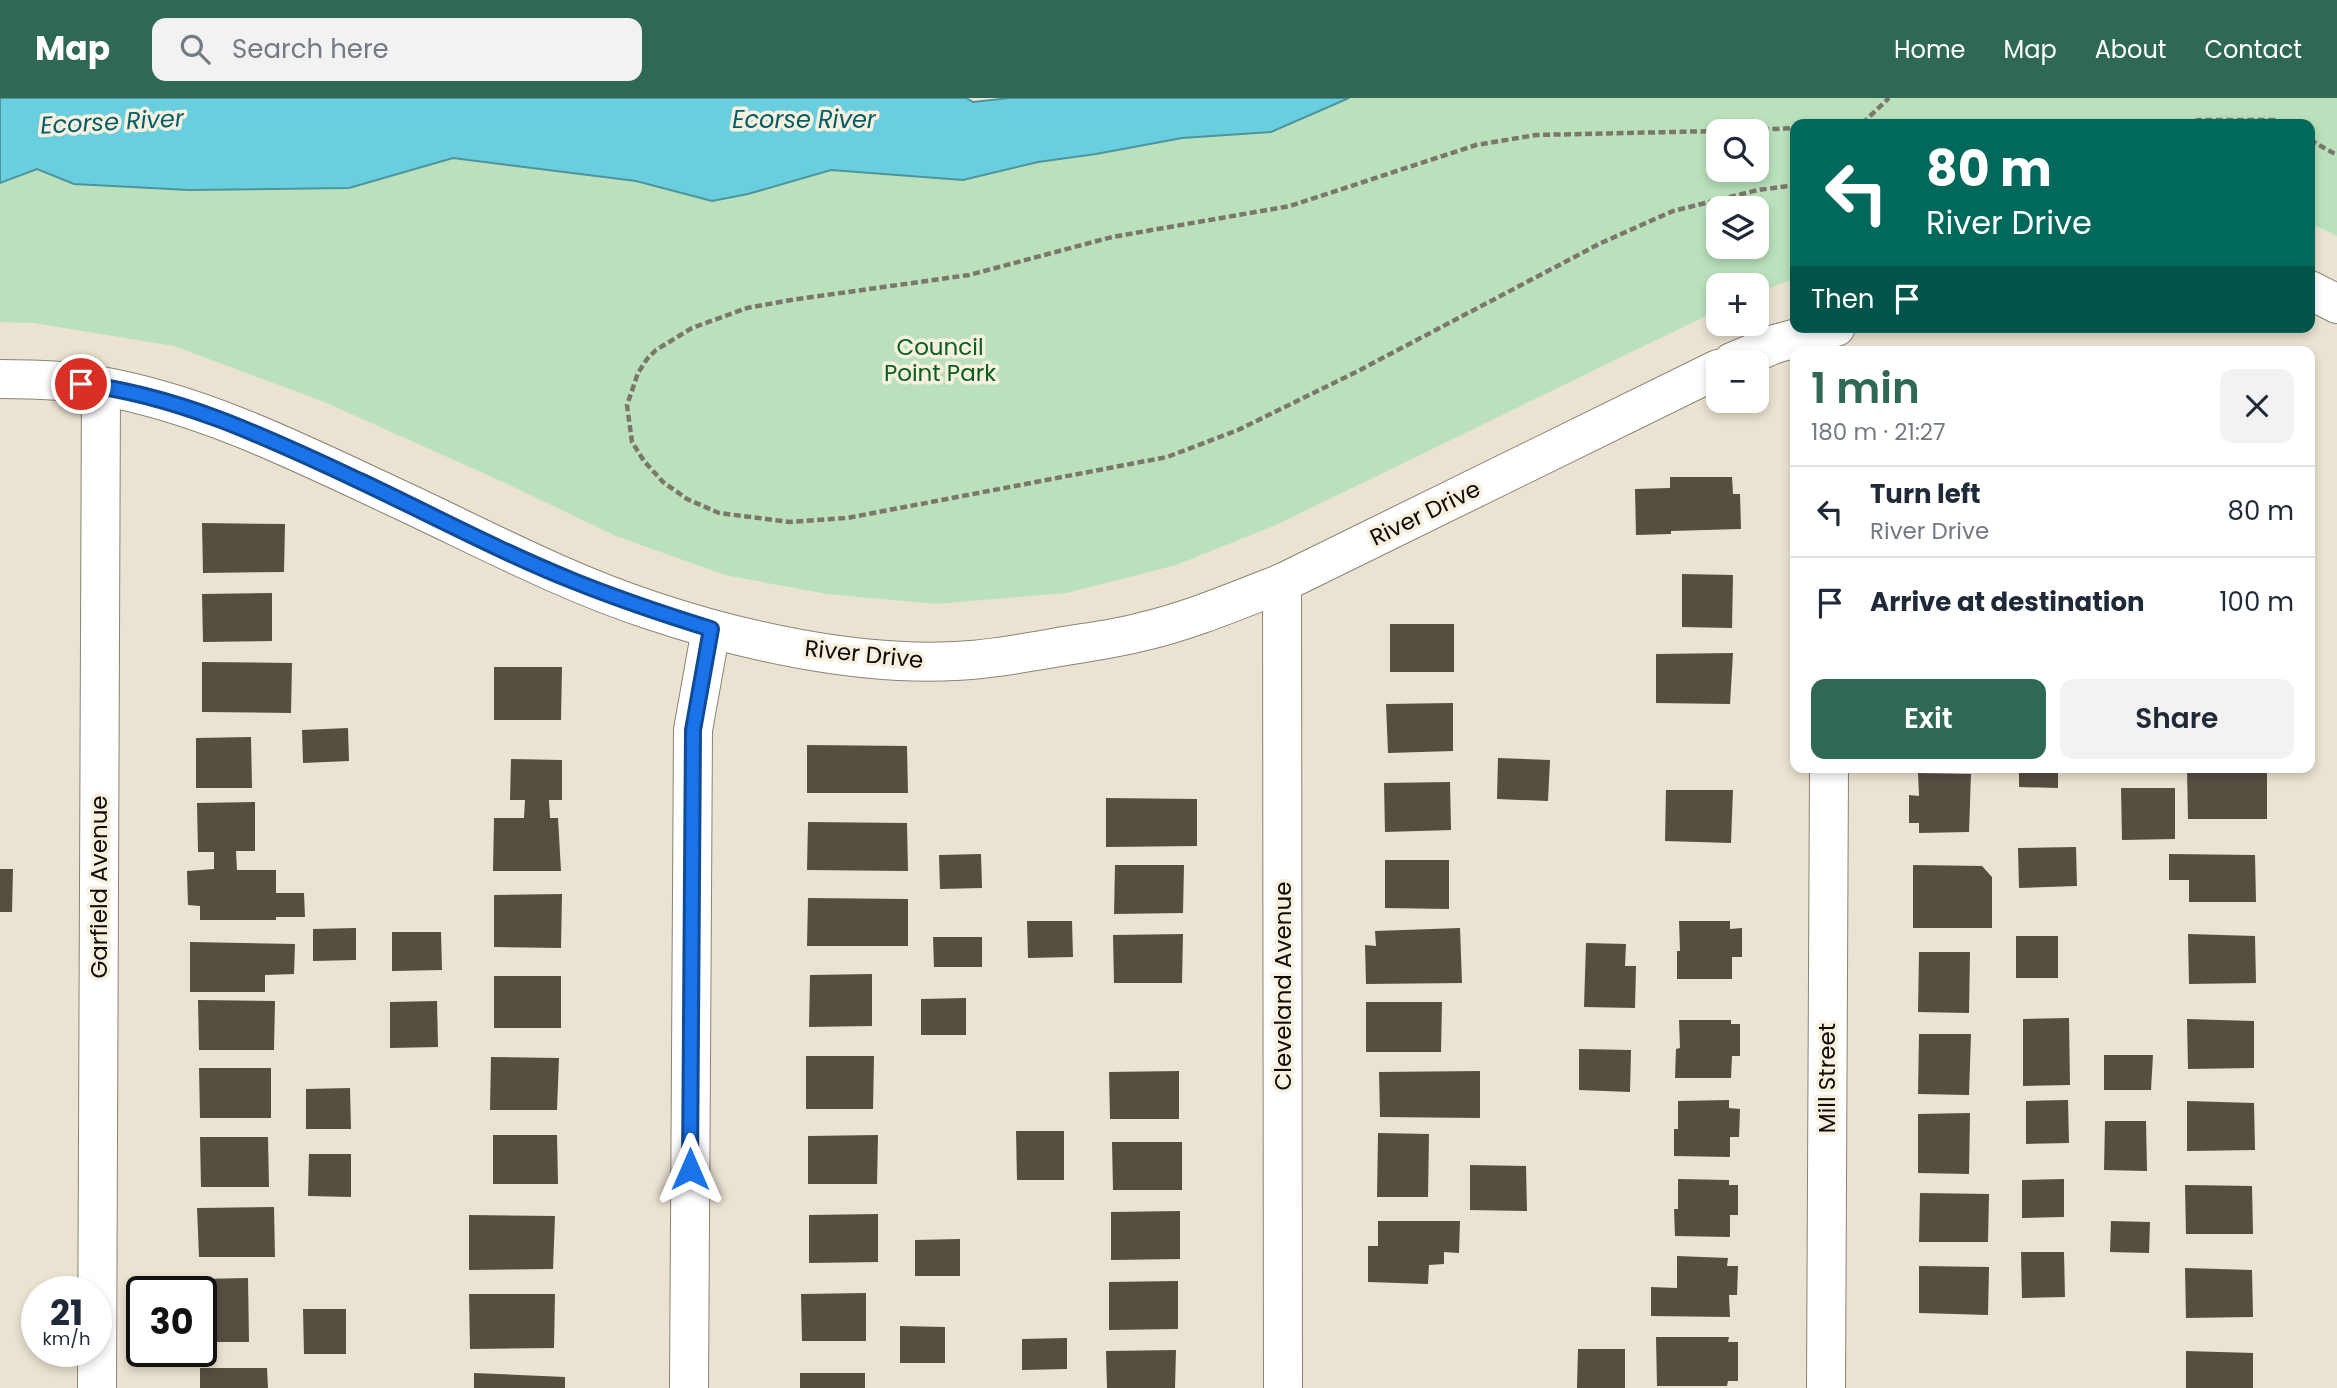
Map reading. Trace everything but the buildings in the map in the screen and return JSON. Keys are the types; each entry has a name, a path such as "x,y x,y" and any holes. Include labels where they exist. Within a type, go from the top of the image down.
{"street":[{"path":"2315,293 2337,304"},
{"path":"1761,350 1775,344 1833,336"},
{"name":"River Drive","path":"0,379 101,386 175,405 276,442 574,581 648,610 711,629 783,645 875,659 955,662 1031,652 1142,632 1211,611 1282,583 1706,375"},
{"name":"Garfield Avenue","path":"97,1388 101,386"},
{"name":"Cleveland Avenue","path":"1282,583 1283,1388"},
{"path":"689,1388 693,730 711,629"},
{"name":"Mill Street","path":"1826,1388 1829,773"}],"path":[{"path":"1867,119 1889,98"},
{"path":"1769,129 1790,128"},
{"path":"1706,131 1536,135 1476,145 1290,206 1112,237 969,275 747,308 692,328 656,350 647,359 638,373 627,405 632,442 644,461 663,482 687,499 719,513 790,522 847,518 1167,457 1238,430 1356,372 1601,243 1673,211 1758,190 1790,186"},
{"path":"2315,143 2337,155"}],"green space":[{"name":"Council Point Park","path":"1103,98 2337,98 2337,236 2315,225 2315,119 1790,119 1790,280 1769,288 1769,273 1706,273 1706,316 1278,524 1176,565 1067,593 936,604 827,594 725,575 616,536 322,401 174,346 34,323 0,322 0,127 805,125"}],"water":[{"name":"Ecorse River","path":"0,98 966,98 973,102 1010,98 1349,98 1271,132 1182,138 1038,162 963,180 831,170 748,194 712,201 636,181 453,158 349,188 189,190 74,184 37,169 0,183"}],"route":[{"path":"81,384 101,386 175,405 276,442 574,581 648,610 711,629 693,730 690,1169"}]}
